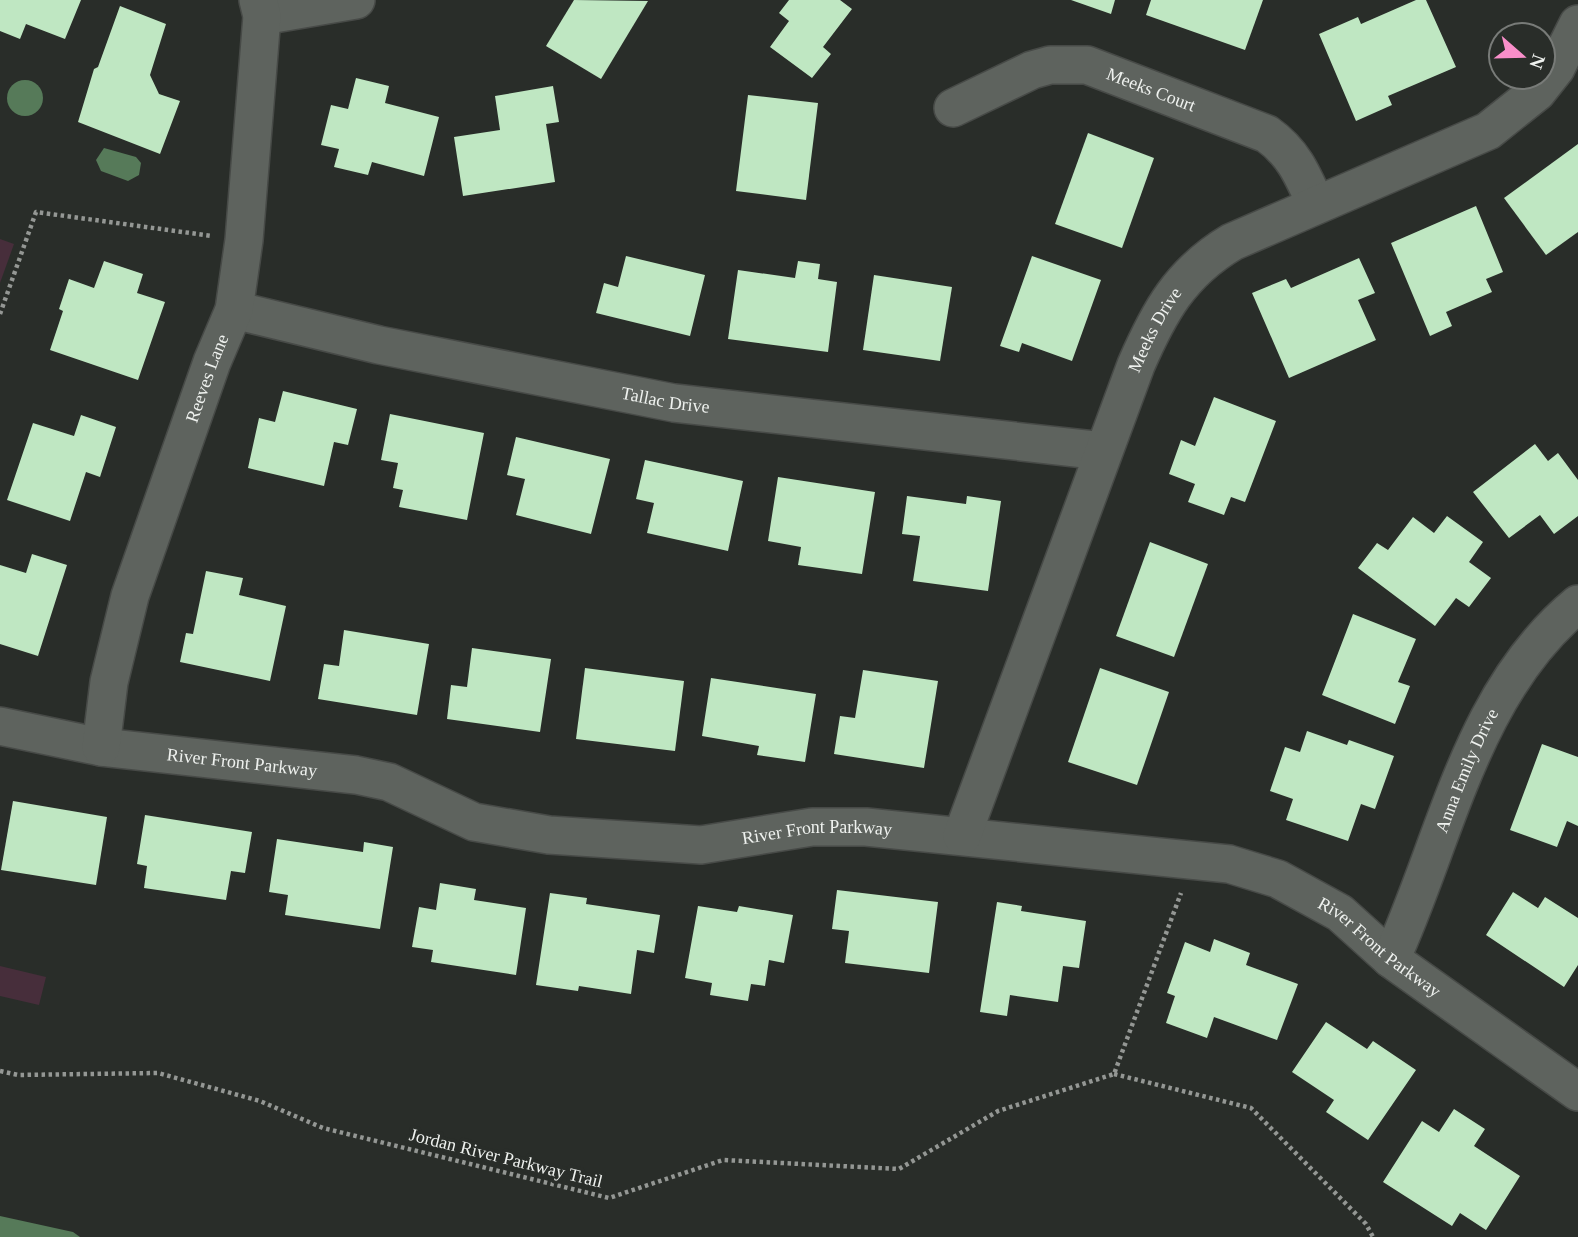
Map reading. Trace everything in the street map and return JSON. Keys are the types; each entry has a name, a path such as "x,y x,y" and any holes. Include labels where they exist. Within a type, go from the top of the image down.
{"street":[{"path":"260,8 356,0"},
{"name":"Reeves Lane","path":"100,747 109,682 130,596 212,362 234,310 244,240 260,8"},
{"name":"Meeks Drive","path":"962,836 1103,451 1150,333 1167,302 1205,258 1232,242 1497,125 1536,92 1556,68 1578,24"},
{"name":"Meeks Court","path":"953,108 1032,70 1050,65 1087,65 1267,134 1280,143 1298,164 1316,205"},
{"name":"Tallac Drive","path":"234,310 379,345 644,398 1103,451"},
{"name":"Anna Emily Drive","path":"1391,959 1414,909 1486,723 1523,662 1578,604"},
{"name":"River Front Parkway","path":"0,726 100,747 356,775 389,782 474,822 549,835 670,846 701,845 812,827 866,827 1229,864 1253,870 1310,894 1340,913 1391,959 1578,1092"}],"path":[{"path":"0,314 36,212 244,240"},
{"path":"1187,860 1180,899 1114,1074 1251,1108 1366,1224 1373,1237"},
{"name":"Jordan River Parkway Trail","path":"0,1071 18,1075 158,1073 260,1101 323,1128 609,1198 723,1160 899,1170 998,1111 1114,1074"}],"shaded area":[{"path":"25,80 38,85 43,98 38,111 25,116 12,111 7,98 12,85"},
{"path":"104,148 136,157 141,163 139,175 128,181 101,171 96,160"},
{"path":"0,239 14,244 0,283"},
{"path":"0,966 46,977 39,1005 0,996"},
{"path":"0,1216 73,1232 80,1237 0,1237"}],"building":[{"path":"0,0 81,0 65,39 26,24 20,39 0,31"},
{"path":"574,0 648,1 601,79 546,46"},
{"path":"789,0 840,0 852,9 823,47 831,54 812,78 770,47 789,21 779,13"},
{"path":"1071,0 1115,0 1111,14"},
{"path":"1151,0 1263,0 1245,50 1146,15"},
{"path":"1416,0 1426,0 1456,67 1388,96 1392,105 1356,121 1319,34 1358,17 1361,24"},
{"path":"120,6 166,24 150,75 159,94 180,101 160,154 78,122 94,69 98,67"},
{"path":"356,78 389,86 385,103 439,117 424,176 372,162 368,175 334,167 339,149 321,145 331,105 348,109"},
{"path":"553,86 559,122 546,124 555,182 463,196 454,137 500,130 495,96"},
{"path":"748,95 818,103 806,200 736,191"},
{"path":"1088,133 1154,158 1122,248 1055,224"},
{"path":"1578,144 1578,232 1546,255 1504,198"},
{"path":"1476,206 1503,272 1486,279 1492,292 1446,312 1452,326 1430,336 1391,243"},
{"path":"626,256 705,275 690,336 596,313 604,283 618,287"},
{"path":"1032,256 1101,280 1072,361 1022,343 1019,352 1000,346"},
{"path":"1359,258 1375,293 1358,300 1376,340 1289,378 1252,293 1286,279 1291,288"},
{"path":"104,261 143,274 137,293 165,302 138,380 50,350 63,311 59,309 69,279 94,288"},
{"path":"798,261 820,264 818,279 837,282 828,352 728,339 738,270 795,278"},
{"path":"874,275 952,287 940,361 863,350"},
{"path":"283,391 357,409 348,445 334,442 324,486 248,468 259,418 275,422"},
{"path":"1214,397 1276,421 1245,502 1231,497 1224,515 1188,502 1195,484 1169,474 1181,440 1195,446"},
{"path":"390,414 484,433 467,520 399,507 403,490 393,488 398,463 381,460"},
{"path":"81,415 116,427 100,477 86,472 70,521 7,500 33,423 74,436"},
{"path":"516,437 610,459 591,534 516,515 525,479 507,475"},
{"path":"1535,444 1548,461 1558,453 1578,480 1578,516 1554,534 1540,515 1509,538 1473,492"},
{"path":"645,460 743,481 728,551 647,533 654,503 636,499"},
{"path":"778,477 875,492 862,574 798,565 801,547 768,541"},
{"path":"907,496 966,504 967,496 1001,501 988,591 913,581 920,536 902,534"},
{"path":"1447,516 1483,542 1469,562 1491,578 1469,607 1456,598 1435,626 1358,568 1377,543 1388,550 1413,517 1434,533"},
{"path":"1150,542 1208,564 1174,657 1116,636"},
{"path":"32,554 67,565 38,656 0,644 0,565 26,573"},
{"path":"206,571 243,578 239,595 286,606 270,681 180,662 186,633 193,634"},
{"path":"1353,614 1416,639 1398,682 1410,686 1395,724 1322,695"},
{"path":"344,630 429,644 417,715 318,699 324,664 339,666"},
{"path":"472,648 551,659 540,732 447,719 451,685 467,687"},
{"path":"585,668 684,681 675,751 576,739"},
{"path":"1100,668 1169,692 1137,785 1068,762"},
{"path":"863,670 938,681 924,768 834,754 840,716 855,718"},
{"path":"711,678 816,694 805,762 757,755 759,746 702,736"},
{"path":"1307,731 1347,745 1349,740 1394,756 1375,809 1361,804 1348,841 1286,820 1293,799 1270,791 1285,747 1300,752"},
{"path":"1542,744 1578,757 1578,826 1567,821 1557,847 1510,830"},
{"path":"13,801 107,817 96,885 1,870"},
{"path":"145,815 252,832 245,873 231,871 226,900 144,888 147,866 137,864"},
{"path":"277,839 363,852 364,842 393,847 380,929 285,915 288,895 269,892"},
{"path":"440,883 476,889 474,900 526,908 516,975 431,962 433,950 412,947 419,907 436,910"},
{"path":"837,890 938,902 929,973 845,963 849,931 832,929"},
{"path":"1513,892 1538,908 1545,897 1578,918 1578,965 1564,987 1486,935"},
{"path":"550,893 587,898 586,904 660,915 654,953 637,950 631,994 579,986 578,991 536,985"},
{"path":"997,902 1022,906 1021,911 1086,921 1079,968 1063,966 1058,1002 1010,995 1007,1016 980,1012"},
{"path":"698,906 737,912 739,906 793,915 784,963 769,960 765,986 751,984 748,1001 710,995 712,983 685,978"},
{"path":"1214,939 1250,953 1246,965 1298,984 1277,1040 1214,1017 1207,1038 1166,1023 1175,996 1167,993 1185,942 1210,952"},
{"path":"1326,1022 1367,1049 1373,1041 1416,1070 1368,1140 1326,1112 1334,1100 1292,1072"},
{"path":"1454,1109 1485,1129 1474,1146 1520,1176 1486,1230 1460,1213 1452,1226 1383,1182 1422,1121 1439,1132"}]}
